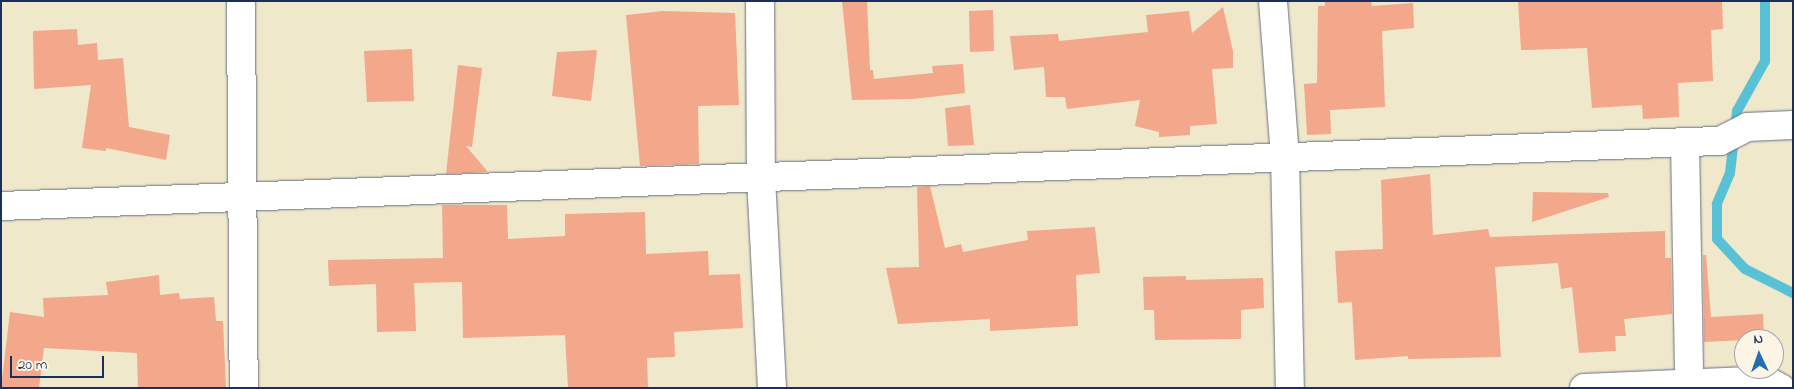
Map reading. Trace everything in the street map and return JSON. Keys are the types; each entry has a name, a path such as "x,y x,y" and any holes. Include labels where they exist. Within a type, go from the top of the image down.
{"street":[{"path":"241,1 244,388"},
{"path":"760,1 761,178 772,388"},
{"path":"1273,1 1286,156 1290,388"},
{"path":"1,206 1720,141 1747,127 1793,125"},
{"path":"1685,142 1689,383"},
{"path":"1584,388 1689,383 1769,382 1781,388"}],"building":[{"path":"842,1 867,1 870,70 873,70 874,79 933,73 932,66 963,64 965,93 913,99 852,100"},
{"path":"1325,1 1371,1 1372,6 1413,3 1414,28 1382,31 1385,107 1330,110 1331,134 1307,135 1304,84 1317,83 1318,6 1325,6"},
{"path":"1518,1 1722,1 1723,29 1711,30 1713,81 1678,83 1679,117 1643,119 1642,105 1592,108 1587,48 1521,50"},
{"path":"1223,7 1233,51 1233,68 1212,69 1217,124 1190,126 1190,135 1159,137 1159,132 1135,126 1140,100 1067,109 1065,97 1046,97 1044,67 1014,70 1010,36 1058,34 1059,41 1148,32 1146,15 1189,11 1192,33"},
{"path":"993,10 994,51 970,52 969,11"},
{"path":"663,11 735,13 739,105 698,106 699,164 640,166 626,15"},
{"path":"77,29 78,45 97,43 98,60 123,58 129,127 170,135 166,160 106,148 106,151 82,148 91,85 34,89 33,31"},
{"path":"412,49 414,101 367,102 364,51"},
{"path":"597,50 591,101 552,96 557,52"},
{"path":"458,65 482,68 472,147 466,146 488,172 446,174"},
{"path":"970,105 974,145 948,146 945,108"},
{"path":"1430,174 1433,235 1488,229 1490,237 1665,231 1665,258 1671,258 1672,314 1624,319 1626,336 1615,336 1616,351 1579,353 1572,287 1561,289 1558,263 1495,267 1501,357 1408,359 1408,356 1355,360 1352,302 1338,303 1335,251 1383,249 1381,180"},
{"path":"930,186 945,248 961,244 963,252 1028,240 1027,231 1095,227 1100,273 1076,275 1078,326 990,331 990,319 898,324 886,268 919,267 917,187"},
{"path":"1533,192 1608,193 1609,197 1532,222"},
{"path":"442,205 507,205 508,239 565,236 565,214 645,212 646,254 708,251 709,275 740,274 743,328 674,332 675,357 647,358 648,388 568,388 565,335 463,338 462,282 414,283 416,331 377,332 376,284 329,286 328,260 443,258"},
{"path":"1703,255 1706,255 1711,317 1763,314 1764,329 1734,329 1734,340 1704,342"},
{"path":"159,275 160,295 179,293 180,299 214,297 216,321 223,321 226,388 138,388 137,353 44,348 39,388 1,388 10,312 44,317 43,298 108,295 106,282"},
{"path":"1186,276 1186,280 1263,278 1264,308 1241,310 1241,339 1155,340 1154,310 1144,310 1143,277"}],"waterway":[{"path":"1765,1 1765,61 1737,111 1730,173 1717,204 1717,239 1745,269 1793,293"}]}
